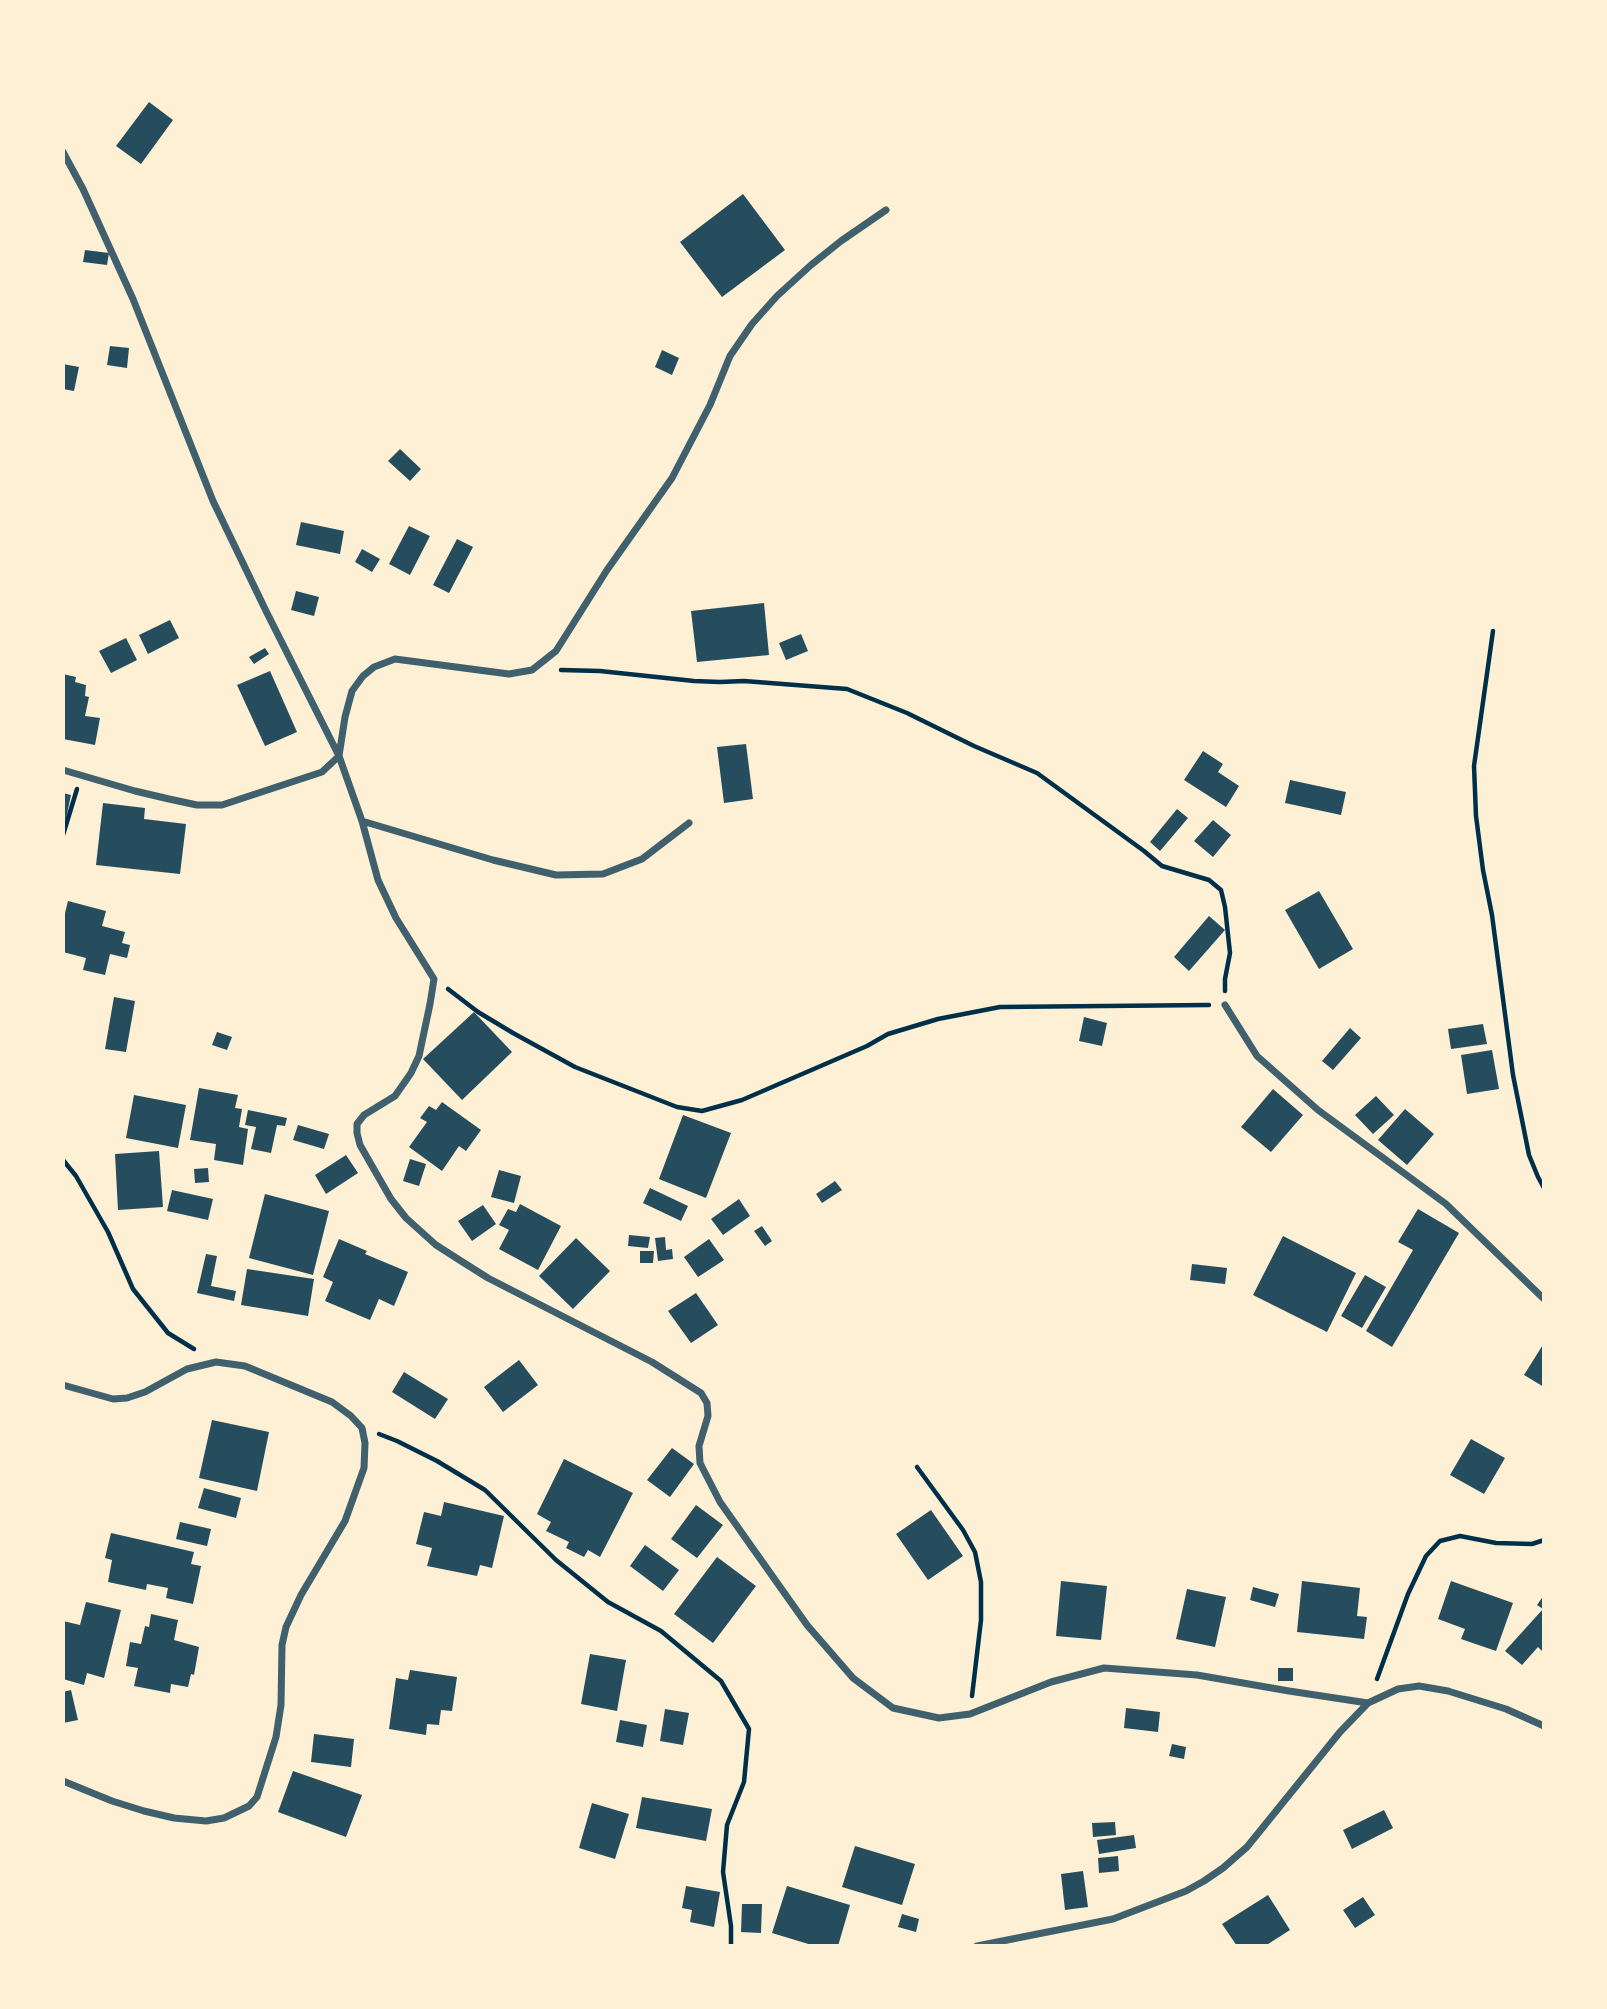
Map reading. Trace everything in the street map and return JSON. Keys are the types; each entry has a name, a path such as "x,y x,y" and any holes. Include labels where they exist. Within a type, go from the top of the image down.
{"street":[{"path":"63,152 83,189 132,299 213,501 339,756 362,821 378,880 396,918 434,979 419,1056 411,1073 395,1096 364,1115 358,1124 360,1145 391,1199 406,1218 436,1245 488,1278 652,1362 701,1393 707,1403 708,1416 699,1446 700,1463 720,1502 807,1625 853,1678 893,1708 939,1718 970,1714 1051,1682 1104,1668 1197,1675 1368,1703"},
{"path":"63,770 169,799 197,805 222,805 322,772 339,756 352,691 374,667 396,659 509,674 532,670 556,651 607,570 672,478 710,405 730,356 752,324 777,296 811,265 886,210"},
{"path":"362,821 493,860 556,875 603,874 642,859 689,823"},
{"path":"1225,1004 1257,1056 1318,1110 1446,1204 1544,1299"},
{"path":"63,1385 104,1398 127,1398 162,1384 187,1369 216,1362 245,1366 332,1402 362,1428 365,1443 365,1468 345,1521 301,1595 286,1627 282,1645 281,1705 276,1737 257,1797 249,1806 224,1818 206,1821 174,1818 112,1801 63,1781"},
{"path":"977,1946 1113,1919 1186,1891 1204,1881 1247,1847 1340,1731 1368,1703 1398,1689 1419,1686 1448,1691 1506,1709 1544,1726"}],"path":[{"path":"1493,631 1474,766 1475,816 1492,915 1513,1075 1529,1155 1544,1188"},
{"path":"434,979 490,1019 575,1067 677,1107 702,1111 742,1100 867,1046 888,1034 950,1017 1000,1007 1225,1004 1230,953 1221,890 1209,880 1162,866 1037,773 907,713 847,689 744,681 694,681 600,671 532,670"},
{"path":"63,835 82,775"},
{"path":"63,1160 76,1176 108,1232 133,1289 167,1333 216,1362"},
{"path":"362,1428 397,1441 437,1461 485,1490 556,1560 608,1602 661,1631 721,1681 748,1729 744,1782 727,1825 723,1872 731,1926 731,1946"},
{"path":"917,1467 963,1530 975,1552 981,1582 981,1620 970,1714"},
{"path":"1368,1703 1408,1594 1426,1556 1440,1541 1461,1536 1496,1543 1532,1544 1544,1540"}],"building":[{"path":"149,102 173,120 141,164 116,146"},
{"path":"743,194 785,250 722,297 680,242"},
{"path":"85,250 109,253 107,265 83,262"},
{"path":"110,346 129,348 127,368 107,365"},
{"path":"662,350 679,358 672,375 655,367"},
{"path":"63,364 79,367 74,391 63,389"},
{"path":"400,449 421,469 410,481 388,461"},
{"path":"301,522 344,531 340,554 296,545"},
{"path":"409,526 430,536 410,575 389,564"},
{"path":"457,539 473,547 449,593 433,585"},
{"path":"362,549 380,559 372,572 355,562"},
{"path":"296,591 319,597 314,616 291,610"},
{"path":"764,603 769,655 697,662 691,611"},
{"path":"170,620 179,638 148,654 139,635"},
{"path":"801,634 808,651 786,660 779,643"},
{"path":"126,638 137,660 111,673 99,651"},
{"path":"265,648 269,654 254,664 249,657"},
{"path":"270,671 297,732 265,746 237,685"},
{"path":"63,674 76,677 75,682 86,685 85,696 89,697 85,716 100,718 95,745 63,739"},
{"path":"746,744 753,799 724,803 717,747"},
{"path":"1203,751 1223,764 1218,772 1239,786 1226,807 1184,780"},
{"path":"1290,780 1346,792 1341,815 1285,803"},
{"path":"63,793 71,795 64,828 63,828"},
{"path":"103,803 145,808 144,819 186,824 180,874 96,865"},
{"path":"1177,809 1188,818 1160,851 1150,842"},
{"path":"1213,820 1231,835 1213,857 1194,841"},
{"path":"1319,891 1353,949 1319,969 1285,910"},
{"path":"68,901 106,911 102,926 125,932 122,943 130,945 127,958 110,954 105,975 83,970 86,958 63,952 63,921"},
{"path":"1209,916 1225,930 1189,971 1174,957"},
{"path":"114,997 135,1001 126,1052 105,1049"},
{"path":"474,1012 512,1052 462,1100 423,1059"},
{"path":"1084,1017 1107,1023 1102,1046 1079,1041"},
{"path":"1483,1024 1487,1044 1451,1049 1448,1029"},
{"path":"1350,1028 1361,1038 1333,1070 1322,1061"},
{"path":"217,1032 232,1037 227,1050 212,1045"},
{"path":"1492,1050 1499,1089 1467,1094 1461,1055"},
{"path":"199,1088 238,1095 235,1108 242,1109 239,1127 248,1129 243,1165 214,1160 216,1144 190,1140"},
{"path":"1273,1089 1303,1115 1271,1152 1241,1127"},
{"path":"134,1095 186,1105 178,1148 126,1138"},
{"path":"1376,1096 1394,1115 1373,1134 1355,1115"},
{"path":"442,1102 481,1130 466,1151 459,1146 442,1171 409,1147 427,1122 420,1118 429,1106 436,1110"},
{"path":"1405,1109 1434,1134 1407,1165 1378,1140"},
{"path":"248,1110 287,1118 285,1126 277,1125 271,1153 251,1149 256,1127 245,1125"},
{"path":"683,1115 731,1133 706,1198 659,1179"},
{"path":"298,1125 329,1134 324,1149 293,1140"},
{"path":"159,1151 163,1207 118,1210 115,1154"},
{"path":"346,1155 358,1173 326,1194 315,1175"},
{"path":"410,1159 426,1164 419,1186 403,1181"},
{"path":"208,1168 209,1182 195,1183 194,1169"},
{"path":"499,1170 521,1176 514,1203 491,1197"},
{"path":"835,1181 842,1190 822,1203 816,1194"},
{"path":"650,1188 688,1206 681,1221 643,1203"},
{"path":"172,1190 213,1199 208,1220 167,1211"},
{"path":"265,1194 329,1211 313,1275 249,1258"},
{"path":"739,1199 750,1216 723,1235 711,1219"},
{"path":"520,1204 561,1226 538,1270 499,1249 509,1230 499,1225 508,1209 516,1212"},
{"path":"483,1205 496,1224 472,1241 458,1221"},
{"path":"1418,1209 1459,1233 1392,1347 1366,1331 1413,1250 1398,1242"},
{"path":"762,1226 772,1241 765,1246 754,1231"},
{"path":"629,1235 650,1237 648,1248 628,1246"},
{"path":"1283,1236 1356,1273 1327,1332 1253,1295"},
{"path":"665,1237 666,1250 672,1249 673,1259 658,1261 655,1238"},
{"path":"576,1238 610,1271 573,1309 539,1276"},
{"path":"339,1239 367,1251 365,1254 408,1272 394,1306 379,1299 370,1320 325,1301 333,1282 323,1277"},
{"path":"709,1239 724,1260 698,1277 684,1257"},
{"path":"640,1251 654,1251 653,1263 640,1263"},
{"path":"206,1254 217,1256 211,1286 236,1291 234,1301 197,1293"},
{"path":"1192,1264 1227,1268 1225,1284 1190,1280"},
{"path":"247,1269 314,1279 308,1316 241,1305"},
{"path":"1365,1275 1386,1287 1362,1328 1341,1316"},
{"path":"696,1293 718,1325 691,1343 668,1311"},
{"path":"1544,1343 1544,1387 1524,1375"},
{"path":"519,1360 538,1385 503,1412 484,1387"},
{"path":"404,1372 448,1399 435,1419 392,1392"},
{"path":"212,1420 269,1432 257,1491 199,1478"},
{"path":"1471,1439 1505,1458 1484,1494 1450,1475"},
{"path":"672,1448 694,1464 670,1497 647,1480"},
{"path":"564,1459 633,1493 600,1557 588,1550 584,1557 566,1548 569,1542 546,1531 551,1522 537,1514"},
{"path":"204,1488 241,1498 236,1518 198,1508"},
{"path":"444,1502 504,1516 492,1568 480,1565 477,1576 427,1566 432,1548 416,1544 424,1512 441,1516"},
{"path":"696,1505 723,1525 697,1558 671,1539"},
{"path":"931,1510 963,1556 928,1580 896,1534"},
{"path":"180,1522 211,1529 207,1546 176,1539"},
{"path":"111,1533 194,1552 191,1564 201,1566 193,1604 166,1598 168,1588 147,1584 146,1590 108,1582 112,1560 105,1558"},
{"path":"645,1545 679,1570 663,1591 630,1566"},
{"path":"717,1557 756,1586 713,1643 674,1614"},
{"path":"1061,1581 1107,1586 1101,1640 1056,1636"},
{"path":"1302,1581 1360,1588 1357,1616 1367,1617 1364,1639 1297,1632"},
{"path":"1451,1581 1513,1603 1496,1651 1461,1639 1465,1629 1438,1619"},
{"path":"1253,1587 1279,1594 1275,1607 1250,1600"},
{"path":"1187,1589 1226,1597 1215,1647 1176,1639"},
{"path":"1544,1595 1544,1653 1538,1647 1522,1665 1505,1651 1543,1609 1537,1605"},
{"path":"86,1602 121,1610 104,1678 87,1673 84,1685 63,1679 63,1621 80,1625"},
{"path":"151,1614 178,1620 174,1640 199,1647 194,1675 191,1674 188,1687 171,1684 170,1693 134,1686 138,1668 126,1666 130,1642 141,1644 145,1626 149,1627"},
{"path":"590,1654 626,1660 617,1711 581,1704"},
{"path":"1278,1668 1293,1668 1293,1681 1278,1681"},
{"path":"410,1670 457,1677 452,1711 441,1710 439,1725 427,1724 426,1735 389,1729 396,1678 408,1680"},
{"path":"71,1690 78,1720 63,1723 63,1692"},
{"path":"1126,1708 1160,1712 1158,1732 1124,1728"},
{"path":"665,1709 689,1713 683,1745 660,1741"},
{"path":"620,1720 647,1725 643,1747 616,1742"},
{"path":"314,1734 354,1739 351,1767 311,1762"},
{"path":"1172,1744 1186,1747 1184,1759 1169,1756"},
{"path":"293,1771 362,1795 346,1837 278,1812"},
{"path":"642,1797 712,1809 706,1841 636,1828"},
{"path":"592,1803 629,1814 615,1859 579,1848"},
{"path":"1384,1810 1393,1828 1352,1849 1343,1830"},
{"path":"1115,1822 1116,1835 1093,1837 1092,1823"},
{"path":"1134,1835 1136,1848 1099,1854 1097,1840"},
{"path":"855,1846 915,1864 902,1905 842,1887"},
{"path":"1118,1856 1119,1871 1099,1873 1098,1858"},
{"path":"1083,1871 1088,1907 1065,1910 1061,1874"},
{"path":"686,1886 720,1892 714,1927 690,1922 692,1910 682,1908"},
{"path":"787,1886 850,1905 838,1946 815,1946 772,1933"},
{"path":"1268,1895 1290,1930 1265,1946 1237,1946 1222,1924"},
{"path":"1363,1897 1375,1915 1355,1928 1343,1910"},
{"path":"742,1904 762,1904 761,1933 741,1932"},
{"path":"902,1914 919,1919 916,1932 898,1927"}]}
